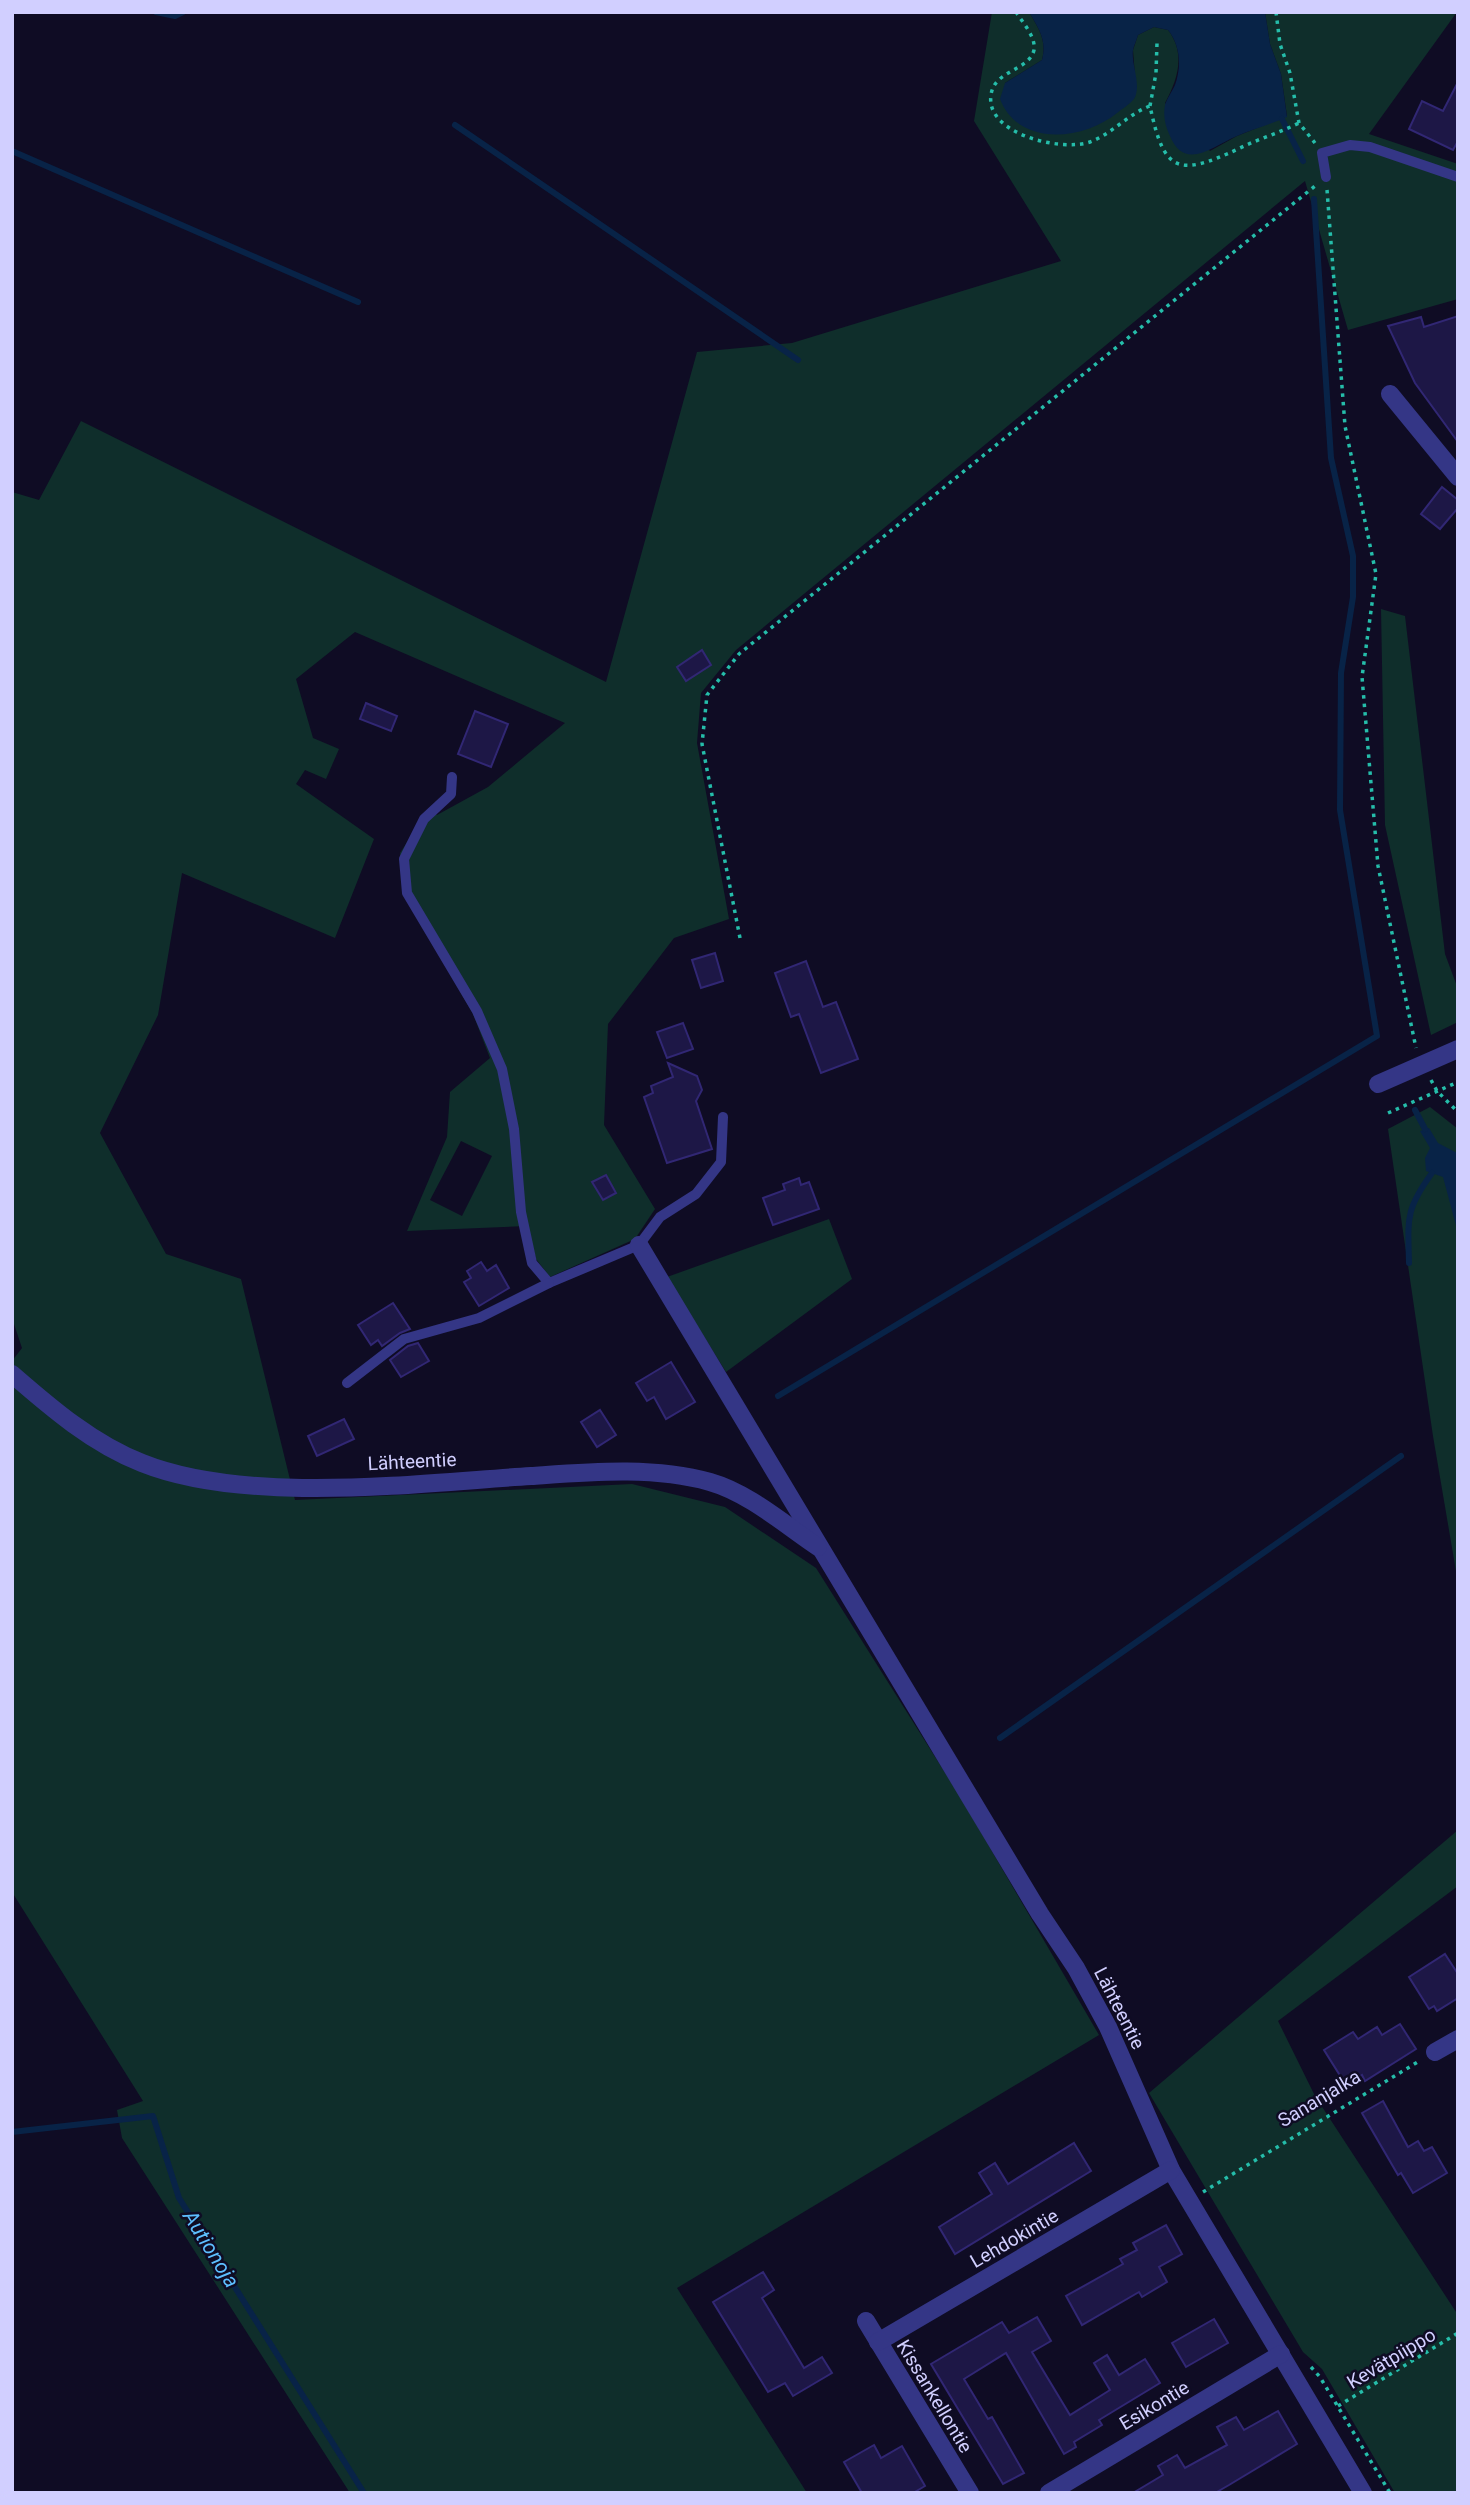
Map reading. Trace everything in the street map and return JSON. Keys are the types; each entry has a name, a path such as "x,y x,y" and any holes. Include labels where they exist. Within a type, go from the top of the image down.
{"street":[{"path":"1390,394 1458,477"},
{"path":"1378,1084 1458,1049"},
{"name":"Lähteentie","path":"639,1245 1040,1914 1076,1968 1119,2050 1171,2170 1363,2493"},
{"name":"Lähteentie","path":"12,1374 45,1403 98,1441 143,1464 209,1481 293,1487 645,1472 711,1482 759,1507 824,1551"},
{"path":"1435,2052 1458,2039"},
{"name":"Lehdokintie","path":"878,2342 1171,2170"},
{"name":"Kissankellontie","path":"866,2321 970,2493"},
{"name":"Esikontie","path":"1049,2493 1281,2354"}],"lane":[{"path":"1326,177 1322,153 1350,145 1370,147 1458,177"},
{"path":"452,777 451,794 424,820 404,859 407,893 477,1012 502,1069 514,1129 521,1212 529,1250 532,1262 549,1283"},
{"path":"347,1383 404,1339 479,1318 549,1283 639,1245 660,1217 696,1194 721,1162 723,1117"}],"path":[{"path":"1016,12 1035,48 1031,57 999,78 992,87 992,109 1008,127 1030,139 1063,146 1090,142 1137,111 1150,106"},
{"path":"1276,12 1280,44 1290,73 1299,122 1322,153"},
{"path":"1157,43 1156,73 1150,106 1163,152 1179,165 1195,167 1270,138 1299,122"},
{"path":"740,937 702,744 707,695 739,654 1326,177"},
{"path":"1326,177 1345,426 1376,575 1362,677 1378,866 1422,1064 1437,1091 1458,1112"},
{"path":"1388,1112 1458,1082"},
{"name":"Sananjalka","path":"1202,2193 1435,2052"},
{"name":"Kevätpiippo","path":"1338,2406 1458,2333"}],"green space":[{"path":"992,12 1029,12 1043,41 1042,60 1005,83 1136,89 1133,50 1138,35 1154,27 1168,30 1177,48 1178,66 1165,103 1210,151 1237,136 1287,116 1281,74 1270,44 1265,12 1457,12 1369,134 1458,164 1458,299 1348,330 1305,181 736,650 701,693 697,743 729,919 674,938 608,1024 604,1125 655,1209 635,1239 550,1277 536,1259 528,1226 407,1231 447,1137 450,1092 490,1058 473,1014 405,895 400,853 429,808 437,815 488,787 565,723 355,632 296,679 313,738 339,749 326,779 305,770 296,784 374,839 335,938 182,873 158,1015 100,1133 166,1254 241,1279 295,1500 632,1484 725,1507 816,1568 961,1798 1099,2035 677,2288 807,2493 350,2493 122,2138 117,2110 143,2101 12,1892 12,1361 22,1348 12,1318 12,492 39,500 81,421 606,682 697,352 792,343 1061,261 974,121","holes":["461,1141 492,1156 462,1216 430,1200"]},
{"path":"1381,609 1405,616 1445,954 1458,989 1458,1022 1431,1035 1385,825"},
{"path":"1430,1107 1458,1129 1458,1583 1433,1436 1388,1129"},
{"path":"829,1219 852,1279 726,1372 667,1277"},
{"path":"1458,1830 1458,1886 1278,2021 1315,2096 1458,2315 1458,2493 1395,2493 1322,2369 1303,2352 1149,2093"}],"water":[{"path":"1029,12 1265,12 1270,44 1281,74 1287,117 1209,150 1183,153 1170,136 1164,117 1165,105 1177,78 1177,49 1168,30 1154,27 1138,35 1133,50 1136,93 1134,99 1117,113 1087,129 1070,133 1037,132 1022,126 1009,115 1000,99 1005,83 1042,60 1043,41"},
{"path":"1429,1128 1438,1143 1457,1153 1458,1233 1443,1177 1426,1171 1425,1158 1430,1148 1420,1131"}],"building":[{"path":"1458,82 1458,141 1453,150 1409,129 1422,101 1443,111"},
{"path":"1458,316 1458,442 1415,383 1388,326 1421,317 1424,327"},
{"path":"1442,487 1458,500 1458,508 1440,529 1421,514"},
{"path":"702,650 711,665 686,681 677,667"},
{"path":"366,703 397,716 391,731 360,719"},
{"path":"475,711 508,724 491,767 458,754"},
{"path":"715,953 723,981 701,988 692,960"},
{"path":"806,961 823,1007 836,1002 858,1059 821,1073 799,1014 791,1017 775,973"},
{"path":"683,1023 693,1049 667,1058 657,1032"},
{"path":"668,1063 697,1076 702,1090 696,1101 712,1149 667,1163 644,1097 653,1093 651,1086 673,1077"},
{"path":"606,1175 616,1193 603,1200 592,1182"},
{"path":"799,1178 801,1185 809,1182 819,1209 773,1225 763,1198 785,1190 783,1184"},
{"path":"481,1262 487,1271 496,1265 509,1288 479,1306 464,1282 471,1278 467,1271"},
{"path":"393,1303 410,1329 382,1346 378,1340 371,1345 358,1325"},
{"path":"418,1343 429,1361 401,1377 390,1360 408,1346"},
{"path":"671,1362 695,1402 666,1419 654,1397 647,1401 636,1383"},
{"path":"600,1410 616,1435 597,1447 581,1422"},
{"path":"344,1419 354,1439 317,1456 308,1436"},
{"path":"1445,1954 1458,1974 1458,1998 1437,2011 1434,2006 1429,2009 1409,1977"},
{"path":"1400,2024 1416,2049 1365,2081 1362,2075 1346,2085 1324,2050 1353,2032 1358,2039 1377,2027 1382,2035"},
{"path":"1383,2101 1408,2147 1418,2141 1424,2151 1432,2147 1447,2173 1413,2193 1401,2173 1398,2175 1362,2113"},
{"path":"1074,2143 1091,2171 955,2254 939,2227 992,2194 979,2173 995,2163 1008,2184"},
{"path":"1166,2225 1182,2254 1159,2267 1167,2282 1142,2297 1139,2292 1082,2325 1066,2296 1123,2264 1120,2259 1137,2250 1133,2243"},
{"path":"763,2272 774,2290 762,2298 804,2368 822,2357 832,2373 793,2396 785,2383 768,2392 713,2302"},
{"path":"1037,2317 1051,2341 1032,2352 1070,2415 1110,2390 1094,2363 1107,2355 1119,2375 1145,2359 1160,2383 1099,2420 1102,2425 1074,2442 1076,2447 1064,2454 1006,2353 964,2379 988,2419 992,2417 1024,2473 1003,2484 931,2364 1002,2322 1009,2333"},
{"path":"1214,2319 1228,2343 1186,2367 1172,2343"},
{"path":"1278,2411 1297,2444 1215,2493 1133,2493 1163,2475 1158,2466 1177,2455 1185,2468 1227,2445 1217,2427 1236,2417 1244,2430"},
{"path":"874,2445 881,2458 902,2446 925,2486 913,2493 862,2493 844,2462"}],"waterway":[{"path":"156,12 175,16 183,12"},
{"path":"1282,119 1303,161"},
{"path":"455,125 798,360"},
{"path":"12,151 358,302"},
{"path":"778,1396 1377,1036 1340,810 1341,673 1353,597 1353,556 1331,458 1314,199"},
{"path":"1415,1110 1425,1129"},
{"path":"1409,1263 1410,1215 1417,1196 1432,1173"},
{"path":"1000,1738 1401,1456"},
{"name":"Autionoja","path":"12,2132 153,2116 179,2198 364,2493"}]}
